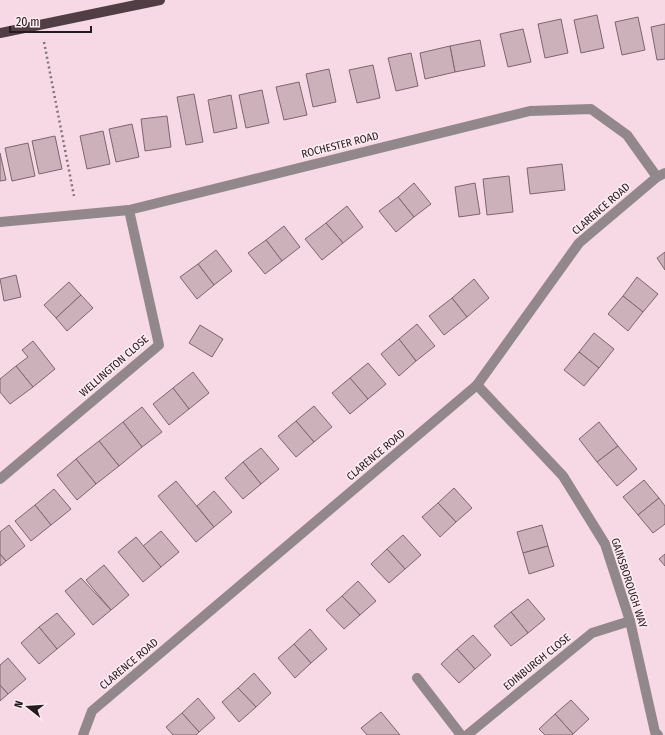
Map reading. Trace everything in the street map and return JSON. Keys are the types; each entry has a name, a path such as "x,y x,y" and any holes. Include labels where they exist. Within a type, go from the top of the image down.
{"main road":[{"path":"0,33 160,0"}],"street":[{"name":"ROCHESTER ROAD","path":"0,222 129,210 530,111 591,109 627,135 661,175"},
{"name":"CLARENCE ROAD","path":"83,735 92,711 476,385 579,243 661,175"},
{"name":"WELLINGTON CLOSE","path":"0,479 159,345 129,210"},
{"name":"GAINSBOROUGH WAY","path":"476,385 563,476 605,544 630,621 655,732 658,735"},
{"name":"EDINBURGH CLOSE","path":"467,735 592,633 630,621"},
{"path":"417,678 461,735"}],"path":[{"path":"41,24 77,215"}],"building":[{"path":"597,15 604,48 581,53 574,20"},
{"path":"638,17 645,50 622,55 615,22"},
{"path":"561,19 568,53 545,58 538,24"},
{"path":"665,24 665,59 657,60 651,27"},
{"path":"523,29 531,62 508,67 500,34"},
{"path":"480,40 485,66 455,72 450,46"},
{"path":"450,46 455,72 425,79 420,53"},
{"path":"411,53 418,86 396,91 388,58"},
{"path":"373,65 380,98 357,103 349,70"},
{"path":"329,69 336,102 313,107 306,74"},
{"path":"299,82 307,115 284,120 276,87"},
{"path":"262,90 269,123 246,128 239,95"},
{"path":"194,94 203,142 186,145 177,97"},
{"path":"231,95 237,128 214,133 208,100"},
{"path":"167,116 171,147 145,151 141,119"},
{"path":"132,124 139,157 116,162 109,129"},
{"path":"103,131 110,164 87,169 80,136"},
{"path":"55,136 62,169 39,174 32,141"},
{"path":"28,143 35,176 12,181 5,148"},
{"path":"0,153 6,180 0,181"},
{"path":"562,164 565,190 530,194 527,168"},
{"path":"509,176 513,212 487,215 483,179"},
{"path":"414,183 431,204 414,217 398,197"},
{"path":"475,183 480,214 459,217 455,187"},
{"path":"398,197 414,217 396,232 379,211"},
{"path":"347,206 363,227 343,243 326,223"},
{"path":"326,223 343,243 322,260 305,239"},
{"path":"284,226 300,247 282,261 266,240"},
{"path":"266,240 282,261 265,274 248,253"},
{"path":"216,250 232,271 214,285 198,264"},
{"path":"665,252 665,270 657,258"},
{"path":"198,264 214,285 197,299 180,277"},
{"path":"16,275 21,297 4,301 0,279"},
{"path":"637,277 658,294 643,312 623,296"},
{"path":"474,279 489,298 467,317 452,298"},
{"path":"69,282 81,295 56,318 44,305"},
{"path":"81,295 93,308 67,331 56,318"},
{"path":"623,296 643,312 628,331 608,314"},
{"path":"452,298 467,317 444,335 429,316"},
{"path":"417,324 435,346 416,361 399,339"},
{"path":"200,325 223,339 212,357 189,343"},
{"path":"594,333 614,349 599,368 579,352"},
{"path":"399,339 416,361 399,376 381,354"},
{"path":"33,341 55,369 33,387 16,366 28,357 22,350"},
{"path":"579,352 599,368 584,386 564,370"},
{"path":"368,363 386,384 368,399 350,378"},
{"path":"16,366 33,387 10,404 0,392 0,379"},
{"path":"193,372 209,393 189,409 173,388"},
{"path":"350,378 368,399 350,414 332,393"},
{"path":"173,388 189,409 169,425 153,404"},
{"path":"314,406 332,427 314,442 296,421"},
{"path":"142,407 162,432 142,447 123,422"},
{"path":"296,421 314,442 296,457 278,436"},
{"path":"123,422 142,447 119,466 99,441"},
{"path":"599,422 618,446 597,462 579,439"},
{"path":"99,441 119,466 96,484 76,459"},
{"path":"618,446 637,469 617,486 597,462"},
{"path":"261,448 279,469 261,484 243,462"},
{"path":"76,459 96,484 77,500 57,475"},
{"path":"243,462 261,484 243,499 225,478"},
{"path":"644,480 659,498 638,515 623,497"},
{"path":"176,481 214,527 196,542 158,496"},
{"path":"454,488 472,508 456,522 438,503"},
{"path":"54,489 71,509 51,525 35,505"},
{"path":"214,491 232,512 214,527 197,506"},
{"path":"659,498 665,506 665,524 653,533 638,515"},
{"path":"438,503 456,522 440,537 422,517"},
{"path":"35,505 51,525 31,541 15,521"},
{"path":"9,525 25,546 6,561 0,554 0,532"},
{"path":"542,525 548,546 523,553 517,532"},
{"path":"161,531 179,552 161,567 143,546"},
{"path":"403,535 421,555 405,569 387,549"},
{"path":"136,537 161,567 143,582 118,552"},
{"path":"548,546 554,566 529,574 523,553"},
{"path":"387,549 405,569 389,583 371,564"},
{"path":"0,554 6,561 0,566"},
{"path":"665,554 665,566 659,559"},
{"path":"104,565 129,595 111,610 86,580"},
{"path":"81,578 111,610 93,625 65,591"},
{"path":"358,581 376,601 360,615 342,596"},
{"path":"342,596 360,615 344,629 326,610"},
{"path":"528,599 545,619 528,633 511,612"},
{"path":"511,612 528,633 511,646 494,626"},
{"path":"57,613 75,634 57,649 39,627"},
{"path":"39,627 57,649 39,664 21,643"},
{"path":"310,629 327,649 311,663 294,644"},
{"path":"473,635 491,655 475,669 457,649"},
{"path":"294,644 311,663 295,678 278,658"},
{"path":"457,649 475,669 459,683 441,664"},
{"path":"8,658 26,679 8,694 0,685 0,665"},
{"path":"254,673 271,693 256,707 238,688"},
{"path":"0,685 8,694 0,701"},
{"path":"238,688 256,707 239,722 222,702"},
{"path":"198,698 215,718 199,732 182,713"},
{"path":"571,700 589,719 573,734 555,714"},
{"path":"381,712 400,735 367,735 361,728"},
{"path":"182,713 199,732 196,735 173,735 166,727"},
{"path":"555,714 573,734 572,735 545,735 539,729"}]}
